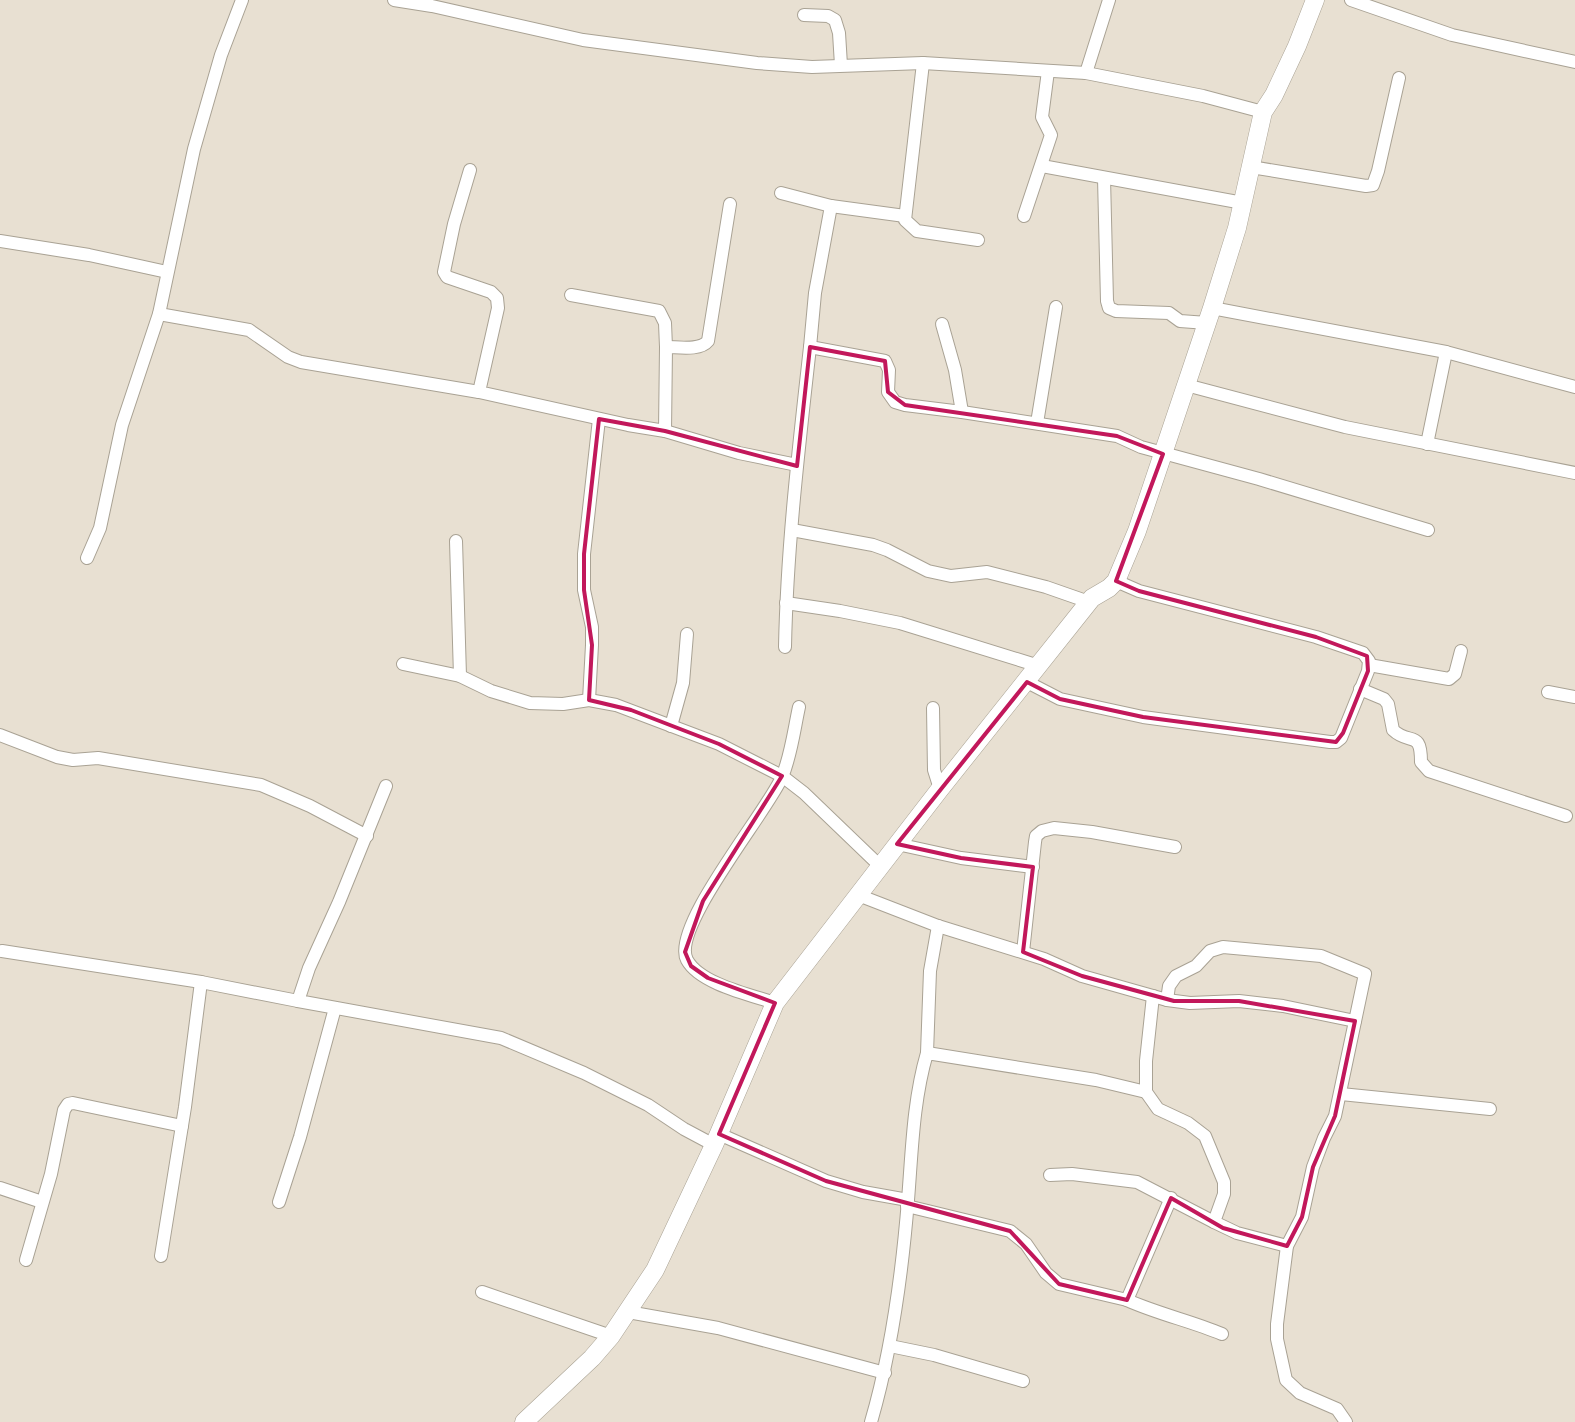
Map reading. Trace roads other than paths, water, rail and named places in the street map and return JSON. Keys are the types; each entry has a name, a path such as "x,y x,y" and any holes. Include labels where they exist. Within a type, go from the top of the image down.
{"street":[{"path":"87,558 100,528 122,425 159,314 166,272 194,149 221,55 242,0"},
{"path":"394,0 432,6 583,40 757,63 812,66 923,63 1086,73 1203,96 1263,112"},
{"path":"1086,73 1109,0"},
{"path":"524,1422 592,1358 611,1336 668,1247 717,1139 775,1003 940,789 1095,595 1109,588 1116,581 1137,531 1210,315 1243,203 1263,112 1274,95 1315,0"},
{"path":"1351,0 1452,35 1575,62"},
{"path":"804,15 828,16 835,20 839,33 841,65"},
{"path":"923,63 905,216 907,224 917,230 978,240"},
{"path":"1024,216 1051,135 1042,117 1048,71"},
{"path":"1251,167 1366,186 1373,185 1399,78"},
{"path":"1042,166 1243,203"},
{"path":"470,170 454,224 444,272 447,277 491,292 498,298 498,308 479,392"},
{"path":"1104,178 1107,302 1109,308 1116,311 1169,313 1180,321 1210,315 1446,352 1575,387"},
{"path":"781,193 831,206 905,216"},
{"path":"666,347 699,347 704,346 708,341 730,204"},
{"path":"785,646 786,603 797,465 815,293 831,206"},
{"path":"0,241 89,255 166,272"},
{"path":"571,295 659,311 665,323 665,431"},
{"path":"1037,423 1056,307"},
{"path":"159,314 249,330 288,357 301,362 479,392 599,419 665,431 739,453 797,465"},
{"path":"942,324 955,370 962,412"},
{"path":"810,347 885,361 888,370 888,392 896,402 905,405 1117,436 1136,446 1259,479 1428,530"},
{"path":"1427,444 1446,352"},
{"path":"1186,385 1273,409 1427,444 1575,473"},
{"path":"589,700 592,636 584,590 584,554 599,419"},
{"path":"792,530 880,548 928,571 951,576 987,572 1046,587 1090,602"},
{"path":"456,541 460,676"},
{"path":"1027,682 1060,699 1143,717 1330,742 1336,742 1341,738 1369,665 1367,656 1363,653 1346,646 1207,607 1139,591 1116,581"},
{"path":"786,603 848,612 900,623 1039,666"},
{"path":"671,726 683,684 687,634"},
{"path":"1369,665 1449,679 1455,674 1461,651"},
{"path":"403,664 460,676 490,691 530,703 563,704 589,700 624,707 720,744 782,776 804,793 880,866"},
{"path":"1360,689 1384,699 1388,704 1393,730 1416,740 1421,748 1421,762 1430,771 1566,816"},
{"path":"1548,692 1575,697"},
{"path":"775,1003 727,988 708,978 691,966 684,952 687,938 703,901 716,879 769,803 782,776 799,707"},
{"path":"933,708 934,770 940,789"},
{"path":"0,735 65,759 107,759 261,785 310,806 367,836"},
{"path":"298,1001 309,968 367,836 386,786"},
{"path":"1023,952 1036,836 1042,831 1054,828 1092,832 1176,847"},
{"path":"897,844 961,858 1033,866"},
{"path":"858,895 938,926 1023,952 1082,976 1167,1000 1190,1003 1239,1001 1283,1006 1355,1021"},
{"path":"871,1422 885,1373 890,1346 908,1203 919,1076 926,1053 930,971 938,926"},
{"path":"1167,1000 1169,986 1176,976 1196,966 1210,951 1216,948 1236,947 1309,955 1330,960 1365,974 1335,1116 1313,1166 1302,1217 1287,1246 1277,1324 1284,1375 1300,1393 1337,1409 1346,1422"},
{"path":"2,951 201,982 501,1038 584,1073 640,1101 684,1129 717,1139 826,1181 1010,1231 1026,1244 1046,1273 1059,1284 1127,1300 1154,1311 1186,1319 1222,1334"},
{"path":"161,1256 182,1126 201,982"},
{"path":"1154,996 1146,1061 1146,1092 1158,1108 1188,1124 1205,1136 1224,1182 1224,1194 1214,1222"},
{"path":"279,1202 300,1137 335,1008"},
{"path":"926,1053 1096,1080 1146,1092"},
{"path":"1341,1094 1490,1109"},
{"path":"26,1260 50,1174 64,1110 68,1104 73,1103 182,1126"},
{"path":"1050,1175 1072,1174 1122,1178 1142,1184 1237,1233 1287,1246"},
{"path":"0,1188 42,1202"},
{"path":"1127,1300 1171,1198"},
{"path":"482,1292 611,1336"},
{"path":"628,1312 718,1328 885,1373"},
{"path":"890,1346 934,1355 1023,1381"}]}
